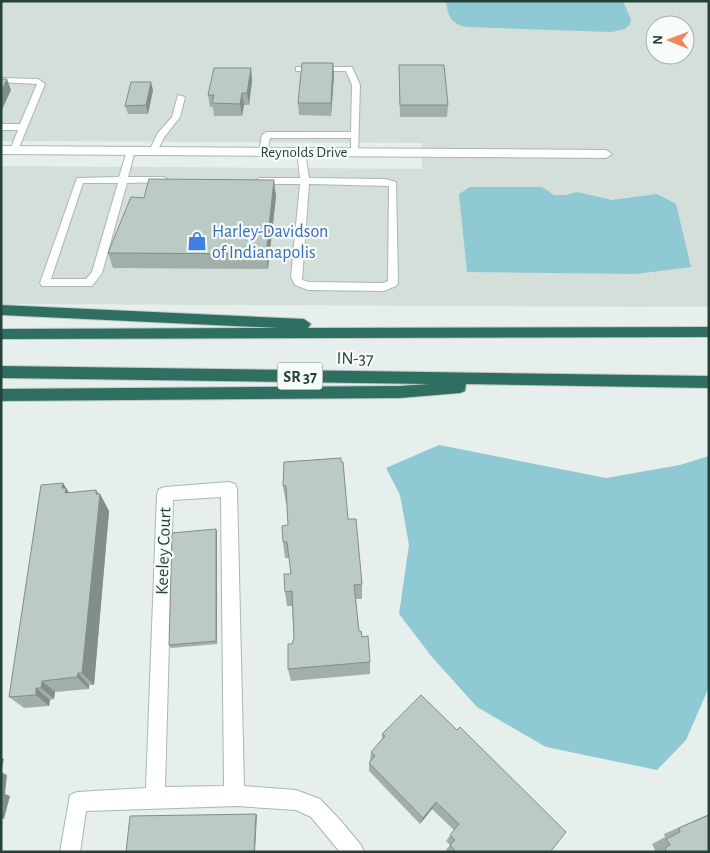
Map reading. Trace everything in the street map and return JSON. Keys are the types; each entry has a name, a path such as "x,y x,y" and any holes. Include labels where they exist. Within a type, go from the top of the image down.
{"highway":[{"path":"1,310 453,332"},
{"name":"IN-37","path":"1,334 709,332"},
{"name":"IN-37","path":"1,372 709,382"},
{"path":"1,395 400,392 559,380"}],"street":[{"name":"Reynolds Drive","path":"1,150 606,154"},
{"name":"Keeley Court","path":"155,800 165,494 229,488 234,796"},
{"path":"70,852 78,802 234,796 298,799 314,807 354,852"}],"lane":[{"path":"299,69 350,70 356,85 355,152"},
{"path":"1,80 40,82 14,150"},
{"path":"152,151 161,135 176,117 181,97"},
{"path":"1,127 24,127"},
{"path":"262,152 266,135 355,135"},
{"path":"131,151 123,180 94,280 81,284 45,283 80,180 123,180 171,180"},
{"path":"247,181 305,181 385,182 392,184 393,283 384,287 308,286 298,282 296,278 305,181 301,152"}],"shaded area":[{"path":"1,1 709,1 709,307 1,304 1,166 422,169 422,143 1,141"}],"water":[{"path":"446,1 623,1 631,20 625,29 612,32 467,27 457,24 451,19"},
{"path":"470,187 542,187 554,195 566,195 577,192 612,200 657,194 676,204 691,267 636,274 467,272 459,194"},
{"path":"439,445 606,478 680,465 709,456 709,687 686,740 657,770 546,747 477,707 432,657 399,614 409,545 400,495 386,468"}],"building":[{"path":"302,63 333,63 331,103 298,103"},
{"path":"399,65 444,65 448,105 400,105"},
{"path":"214,68 251,68 247,93 242,93 240,104 212,103 214,95 208,95"},
{"path":"1,79 7,79 1,91"},
{"path":"131,82 151,82 146,105 125,106"},
{"name":"Harley-Davidson of Indianapolis","path":"149,179 274,180 266,254 108,253 131,197 144,198"},
{"path":"341,458 341,462 343,462 348,519 356,519 362,584 354,585 359,631 361,631 362,637 368,636 370,662 288,669 288,644 292,644 294,638 292,591 285,592 284,574 291,574 287,542 283,542 282,526 288,525 286,486 283,486 284,462"},
{"path":"63,483 62,488 66,488 65,493 96,490 96,494 100,494 82,673 78,673 77,677 42,681 41,688 36,688 36,695 9,697 41,485"},
{"path":"216,529 216,641 169,645 172,533"},
{"path":"421,695 457,730 460,727 566,832 552,852 456,852 450,845 455,840 450,835 459,824 436,802 423,818 369,763 375,756 371,752 385,736 382,734"},
{"path":"256,814 254,852 126,852 130,816"},
{"path":"709,815 709,852 667,852 665,848 670,845 666,839 680,832 679,828"}],"place":[{"name":"Harley-Davidson of Indianapolis","path":"197,241"}]}
